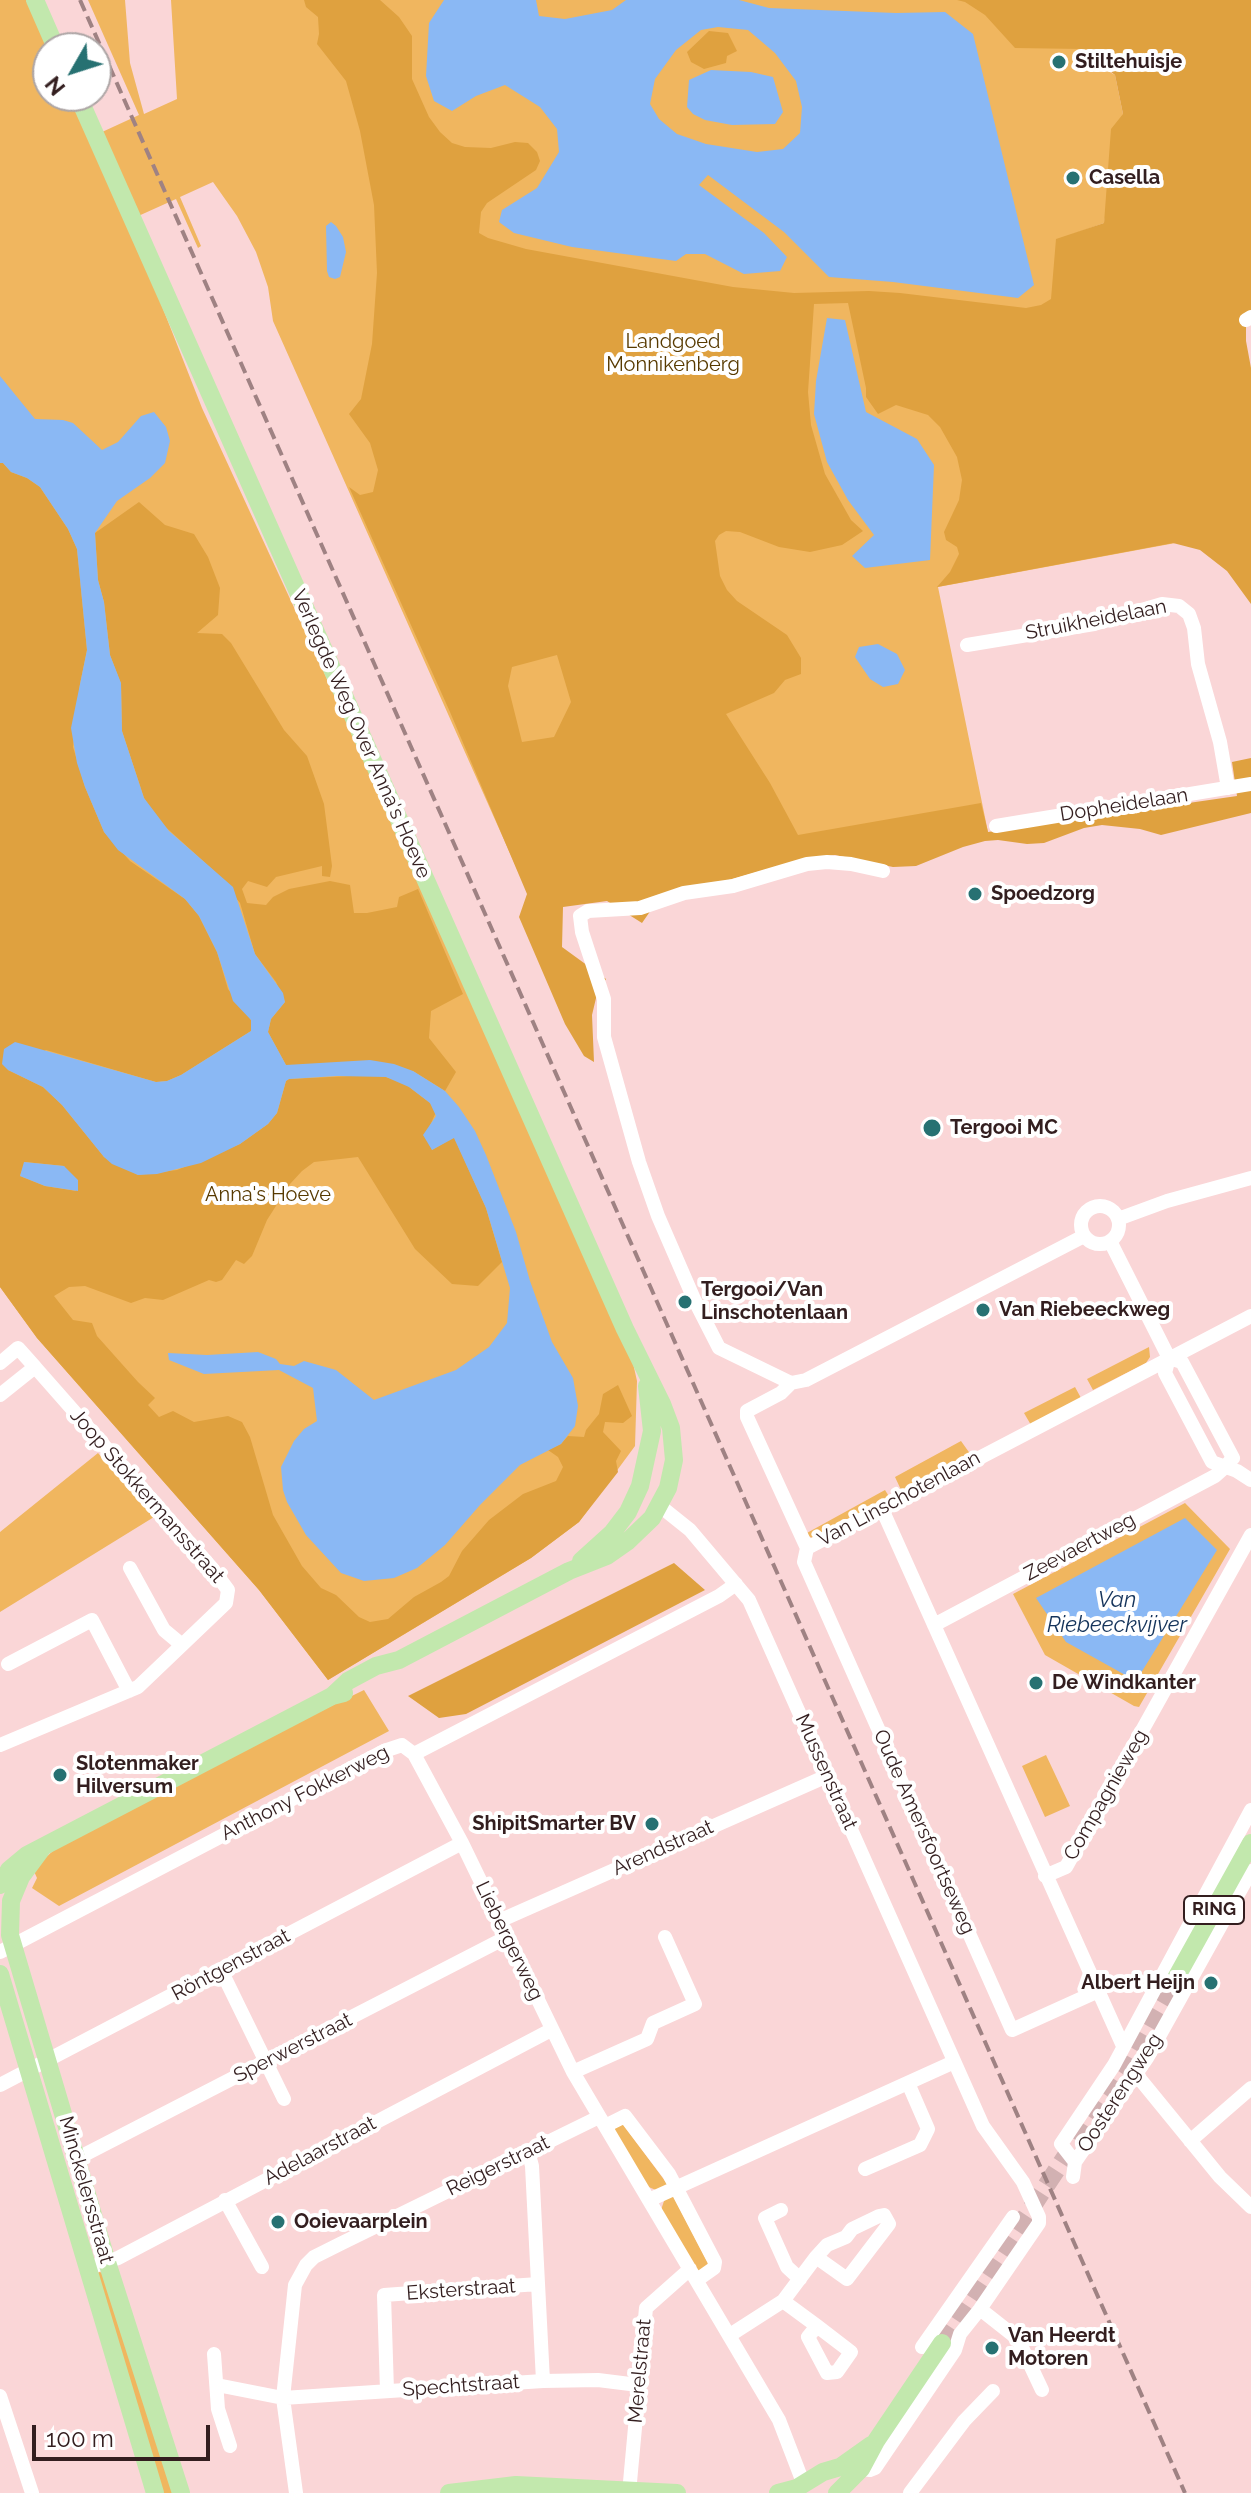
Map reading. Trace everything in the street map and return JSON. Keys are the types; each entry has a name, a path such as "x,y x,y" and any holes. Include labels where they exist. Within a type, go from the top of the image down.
{"main road":[{"path":"35,0 49,32"},
{"name":"Verlegde Weg Over Anna's Hoeve","path":"5,1876 41,1850 332,1696 366,1684 399,1660 569,1571 607,1556 646,1525 660,1506 668,1488 674,1460 671,1428 662,1404 645,1372 85,112"},
{"name":"Verlegde Weg Over Anna's Hoeve","path":"569,1571 605,1539 628,1512 643,1475 652,1431 645,1372"},
{"path":"643,1475 657,1472 664,1477 668,1488"},
{"path":"628,1512 635,1524 646,1525"},
{"name":"RING","path":"1176,1978 1251,1843"},
{"name":"Minckelersstraat","path":"5,1876 10,1908 10,1935 6,1949 48,2061 107,2262 181,2493"},
{"name":"Minckelersstraat","path":"0,1974 155,2493"},
{"path":"836,2493 861,2469 876,2441 946,2337"},
{"path":"781,2493 840,2467 876,2441"},
{"path":"823,2472 835,2478 836,2493"},
{"path":"449,2493 516,2489 677,2493"}],"street":[{"name":"Struikheidelaan","path":"967,645 1094,624 1162,604 1179,606 1189,614 1194,628 1198,664 1220,742 1228,788"},
{"name":"Dopheidelaan","path":"996,826 1251,784"},
{"path":"791,1383 719,1348 694,1299 658,1216 639,1162 604,1037 604,999 582,932 580,916 588,911 640,908 684,893 733,886 807,864 851,864 883,871"},
{"path":"1118,1219 1251,1178"},
{"path":"1091,1207 1106,1207 1118,1219 1118,1232 1110,1241 1095,1244 1084,1236 1080,1222 1091,1207"},
{"name":"Van Linschotenlaan","path":"1084,1236 806,1380 791,1383 781,1393 747,1411 807,1548 1251,1316"},
{"path":"1110,1241 1169,1358 1165,1373 1212,1462 1251,1480"},
{"path":"0,1363 18,1348 35,1367 0,1395"},
{"name":"Joop Stokkermansstraat","path":"0,1745 138,1687 226,1603 228,1590 35,1367"},
{"name":"Zeevaertweg","path":"934,1625 1215,1476 1224,1468"},
{"name":"Mussenstraat","path":"660,1506 690,1530 749,1600 983,2126 1023,2182 1040,2220 980,2309"},
{"path":"882,1509 1096,1992 1123,2046"},
{"name":"Compagnieweg","path":"1045,1876 1066,1867 1251,1535"},
{"name":"Oude Amersfoortseweg","path":"807,1548 804,1562 1012,2030 1096,1992"},
{"path":"130,1568 164,1630 182,1645"},
{"name":"Anthony Fokkerweg","path":"6,1949 384,1751 402,1745 414,1754 719,1596 736,1584"},
{"path":"8,1664 92,1620 129,1691"},
{"name":"Liebergerweg","path":"414,1754 462,1843 573,2072 783,2428 804,2485"},
{"name":"Arendstraat","path":"499,1921 827,1776"},
{"name":"Oosterengweg","path":"1251,1810 1114,2065 1061,2144 1074,2169 1147,2058 1251,1871"},
{"name":"Röntgenstraat","path":"0,2085 462,1843"},
{"name":"Sperwerstraat","path":"78,2158 507,1937"},
{"path":"573,2072 647,2039 653,2023 695,2004 665,1937"},
{"path":"221,1970 284,2099"},
{"name":"Oosterengweg","path":"1141,2012 1166,2025"},
{"name":"Adelaarstraat","path":"88,2268 107,2262 551,2030"},
{"path":"649,2200 954,2062"},
{"path":"1135,2073 1220,2177 1251,2207"},
{"path":"865,2169 920,2145 928,2129 908,2083"},
{"path":"1190,2141 1251,2088"},
{"path":"602,2121 625,2116 677,2187 715,2262 714,2268 694,2275"},
{"name":"Reigerstraat","path":"296,2493 283,2398 295,2285 306,2265 314,2257 343,2242 528,2151 602,2121"},
{"path":"528,2151 532,2166 543,2381"},
{"path":"225,2200 262,2267"},
{"path":"781,2210 765,2218 787,2267 800,2279"},
{"path":"730,2335 783,2301 816,2257 827,2245 846,2237 852,2229 884,2215 889,2224 847,2279 816,2257"},
{"path":"946,2337 1013,2217"},
{"name":"Merelstraat","path":"629,2492 646,2308 694,2275"},
{"name":"Eksterstraat","path":"387,2391 384,2295 538,2284"},
{"path":"783,2301 817,2326"},
{"path":"922,2347 946,2337 980,2309 1018,2339 1042,2390"},
{"path":"861,2469 875,2468 955,2350 946,2337"},
{"path":"214,2354 218,2409 230,2446"},
{"name":"Spechtstraat","path":"283,2398 543,2381 598,2380 638,2385"},
{"path":"217,2385 283,2398"},
{"path":"910,2493 964,2421 993,2391"},
{"path":"0,2396 32,2493"}],"green space":[{"path":"0,0 26,0 41,32 32,32 32,112 78,112 89,138 139,115 112,54 112,32 102,32 88,0 125,0 130,63 144,114 177,99 171,0 1251,0 1153,32 1251,529 938,587 988,832 521,878 273,321 268,287 256,252 237,216 213,182 180,197 201,246 198,248 176,199 125,222 147,268 202,408 386,807 633,1363 637,1381 635,1446 579,1522 531,1558 328,1680 259,1590 37,1338 0,1287","holes":["1119,56 1136,159 1118,216 1080,236 1062,238 1104,223 1123,114 1115,75 1101,67"]},
{"name":"Landgoed Monnikenberg","path":"304,0 380,0 399,17 412,36 412,79 429,117 440,132 452,143 465,147 491,148 515,142 528,143 537,152 540,161 536,170 487,203 481,212 479,233 488,238 526,249 733,287 794,293 900,293 1026,308 1051,299 1056,239 1104,223 1111,129 1123,114 1115,75 1081,49 1015,48 985,15 957,0 1251,0 1251,314 1246,317 1246,341 1251,368 1251,604 1227,571 1200,550 1173,543 937,587 950,572 959,554 957,547 946,540 944,532 959,500 962,480 957,457 940,427 928,415 896,405 878,414 866,397 848,303 814,304 808,392 811,425 825,474 851,520 863,531 842,545 810,552 779,547 740,532 726,531 715,541 720,576 727,590 737,601 787,635 801,658 801,674 785,680 774,693 726,714 770,783 798,835 981,803 988,832 1237,796 1232,762 1251,758 1251,813 1161,835 1140,829 1102,825 1084,828 1044,843 985,841 916,866 893,867 835,855 807,858 658,900 642,923 607,901 563,907 562,947 606,979 597,994 592,1015 594,1062 584,1056 565,1024 519,917 527,894 349,487 360,495 373,492 378,470 370,443 349,414 361,399 372,344 377,273 374,205 360,131 346,81 317,44 318,17 306,7","holes":["557,655 571,702 554,737 522,742 508,686 512,667"]},
{"path":"709,31 728,33 737,51 727,56 726,63 704,69 691,62 687,52"},
{"name":"Anna's Hoeve","path":"0,463 3,463 11,472 40,487 68,529 77,549 87,650 73,747 85,787 104,832 130,861 185,899 199,916 217,952 228,989 251,1020 251,1031 167,1081 156,1082 46,1050 8,1070 43,1087 62,1105 104,1157 138,1175 177,1170 240,1144 268,1124 277,1113 289,1079 371,1075 404,1083 430,1103 436,1112 429,1128 432,1150 454,1137 486,1208 502,1262 478,1286 452,1284 415,1249 358,1157 314,1162 302,1171 267,1220 252,1256 244,1264 236,1260 222,1280 209,1280 163,1300 145,1298 131,1303 85,1286 69,1287 54,1296 73,1320 92,1323 97,1336 155,1398 148,1405 159,1417 173,1411 194,1422 228,1416 242,1422 250,1437 273,1515 302,1566 321,1588 336,1595 359,1617 370,1622 388,1619 414,1597 449,1576 462,1551 489,1520 523,1494 556,1481 563,1467 558,1457 548,1450 561,1444 568,1436 584,1437 599,1414 603,1394 618,1385 632,1416 623,1423 605,1422 603,1432 621,1451 616,1461 618,1472 579,1522 531,1558 328,1680 259,1590 37,1338 0,1287","holes":["25,1162 64,1166 76,1191 45,1186 20,1176"]},
{"path":"139,502 165,525 194,534 208,557 220,588 218,615 197,633 222,634 231,643 284,730 307,756 324,804 332,866 330,877 322,876 322,866 276,877 267,887 248,881 242,889 247,903 266,905 273,897 289,889 330,881 350,885 354,913 367,913 397,907 399,897 418,889 463,994 431,1011 429,1038 456,1072 445,1091 413,1071 286,1065 268,1032 271,1019 285,1002 276,982 255,954 240,903 213,870 160,822 144,798 122,731 121,684 110,655 104,602 98,580 95,533"},
{"path":"1149,1347 1150,1357 1146,1363 1093,1390 1087,1379"},
{"path":"1075,1387 1081,1398 1031,1425 1024,1413"},
{"path":"961,1441 971,1455 902,1492 895,1477"},
{"path":"98,1453 154,1517 0,1612 0,1532"},
{"path":"885,1490 890,1498 812,1538 805,1534"},
{"name":"Van Riebeeckvijver","path":"1185,1503 1230,1549 1139,1707 1134,1706 1045,1655 1013,1594"},
{"path":"674,1563 705,1590 466,1714 439,1718 408,1696"},
{"path":"364,1690 389,1731 59,1906 32,1888 37,1878 33,1869 54,1850 235,1753"},
{"path":"1046,1755 1070,1806 1045,1817 1022,1766"},
{"path":"622,2123 668,2185 656,2190 646,2186 615,2133 615,2126"},
{"path":"672,2194 710,2267 696,2272 661,2210 665,2198"},
{"path":"99,2272 104,2273 175,2493 161,2493 95,2277"}],"water":[{"path":"444,0 536,0 539,16 565,19 612,10 626,0 739,0 769,8 945,12 973,34 1034,285 1018,298 829,277 784,232 708,175 699,185 764,233 787,257 780,271 744,274 705,254 686,254 676,261 572,247 514,233 499,222 502,210 537,188 559,152 557,129 540,107 505,85 476,96 452,111 434,101 426,76 429,23","holes":["718,27 748,30 775,53 796,81 802,107 800,133 783,149 757,152 706,144 677,134 659,119 650,104 655,79 676,50 701,30"]},
{"path":"711,70 751,72 773,77 783,112 775,124 732,125 705,120 693,114 687,107 689,80"},
{"path":"331,222 343,237 346,252 340,277 335,279 329,277 327,271 326,226"},
{"path":"827,318 845,320 866,412 917,439 934,465 930,560 865,568 852,556 874,535 848,500 827,462 814,414 816,381"},
{"path":"0,376 35,419 73,423 102,450 118,442 141,416 154,412 166,427 170,441 165,463 150,478 117,501 95,533 98,580 104,602 110,655 121,683 122,731 144,798 169,831 233,887 255,954 283,993 285,1002 271,1019 268,1032 286,1065 370,1060 394,1064 413,1071 445,1091 459,1107 486,1155 516,1232 552,1342 573,1378 578,1406 575,1426 561,1444 520,1465 445,1545 417,1568 394,1578 364,1581 341,1573 306,1535 287,1502 281,1467 294,1441 304,1429 317,1421 313,1388 279,1370 204,1374 169,1360 168,1353 207,1355 258,1352 276,1359 280,1364 294,1366 304,1361 336,1370 374,1400 456,1370 489,1347 507,1323 510,1288 486,1208 454,1138 432,1150 423,1135 436,1116 430,1103 409,1087 386,1077 289,1079 277,1113 268,1124 240,1144 201,1163 157,1174 138,1175 112,1164 104,1157 62,1105 43,1087 2,1064 4,1049 15,1042 156,1082 167,1081 251,1031 251,1020 233,1001 217,952 199,916 185,899 118,850 104,832 85,787 71,728 87,650 77,549 68,529 40,487 0,463"},
{"path":"878,644 897,654 905,670 898,684 883,687 870,679 855,657 859,647"},
{"path":"24,1162 64,1166 78,1180 78,1191 45,1186 20,1176"},
{"name":"Van Riebeeckvijver","path":"1185,1518 1217,1550 1136,1681 1066,1642 1036,1598"}],"tunnel":[{"path":"942,2343 1128,2062 1176,1978"}],"railway":[{"path":"80,0 1185,2493"}],"place":[{"name":"Stiltehuisje","path":"1059,62"},
{"name":"Casella","path":"1073,178"},
{"name":"Spoedzorg","path":"975,894"},
{"name":"Tergooi MC","path":"932,1128"},
{"name":"Tergooi/Van Linschotenlaan","path":"685,1302"},
{"name":"Van Riebeeckweg","path":"983,1310"},
{"name":"De Windkanter","path":"1036,1683"},
{"name":"Slotenmaker Hilversum","path":"60,1775"},
{"name":"ShipitSmarter BV","path":"652,1824"},
{"name":"Albert Heijn","path":"1211,1983"},
{"name":"Ooievaarplein","path":"278,2222"},
{"name":"Van Heerdt Motoren","path":"992,2348"}]}
